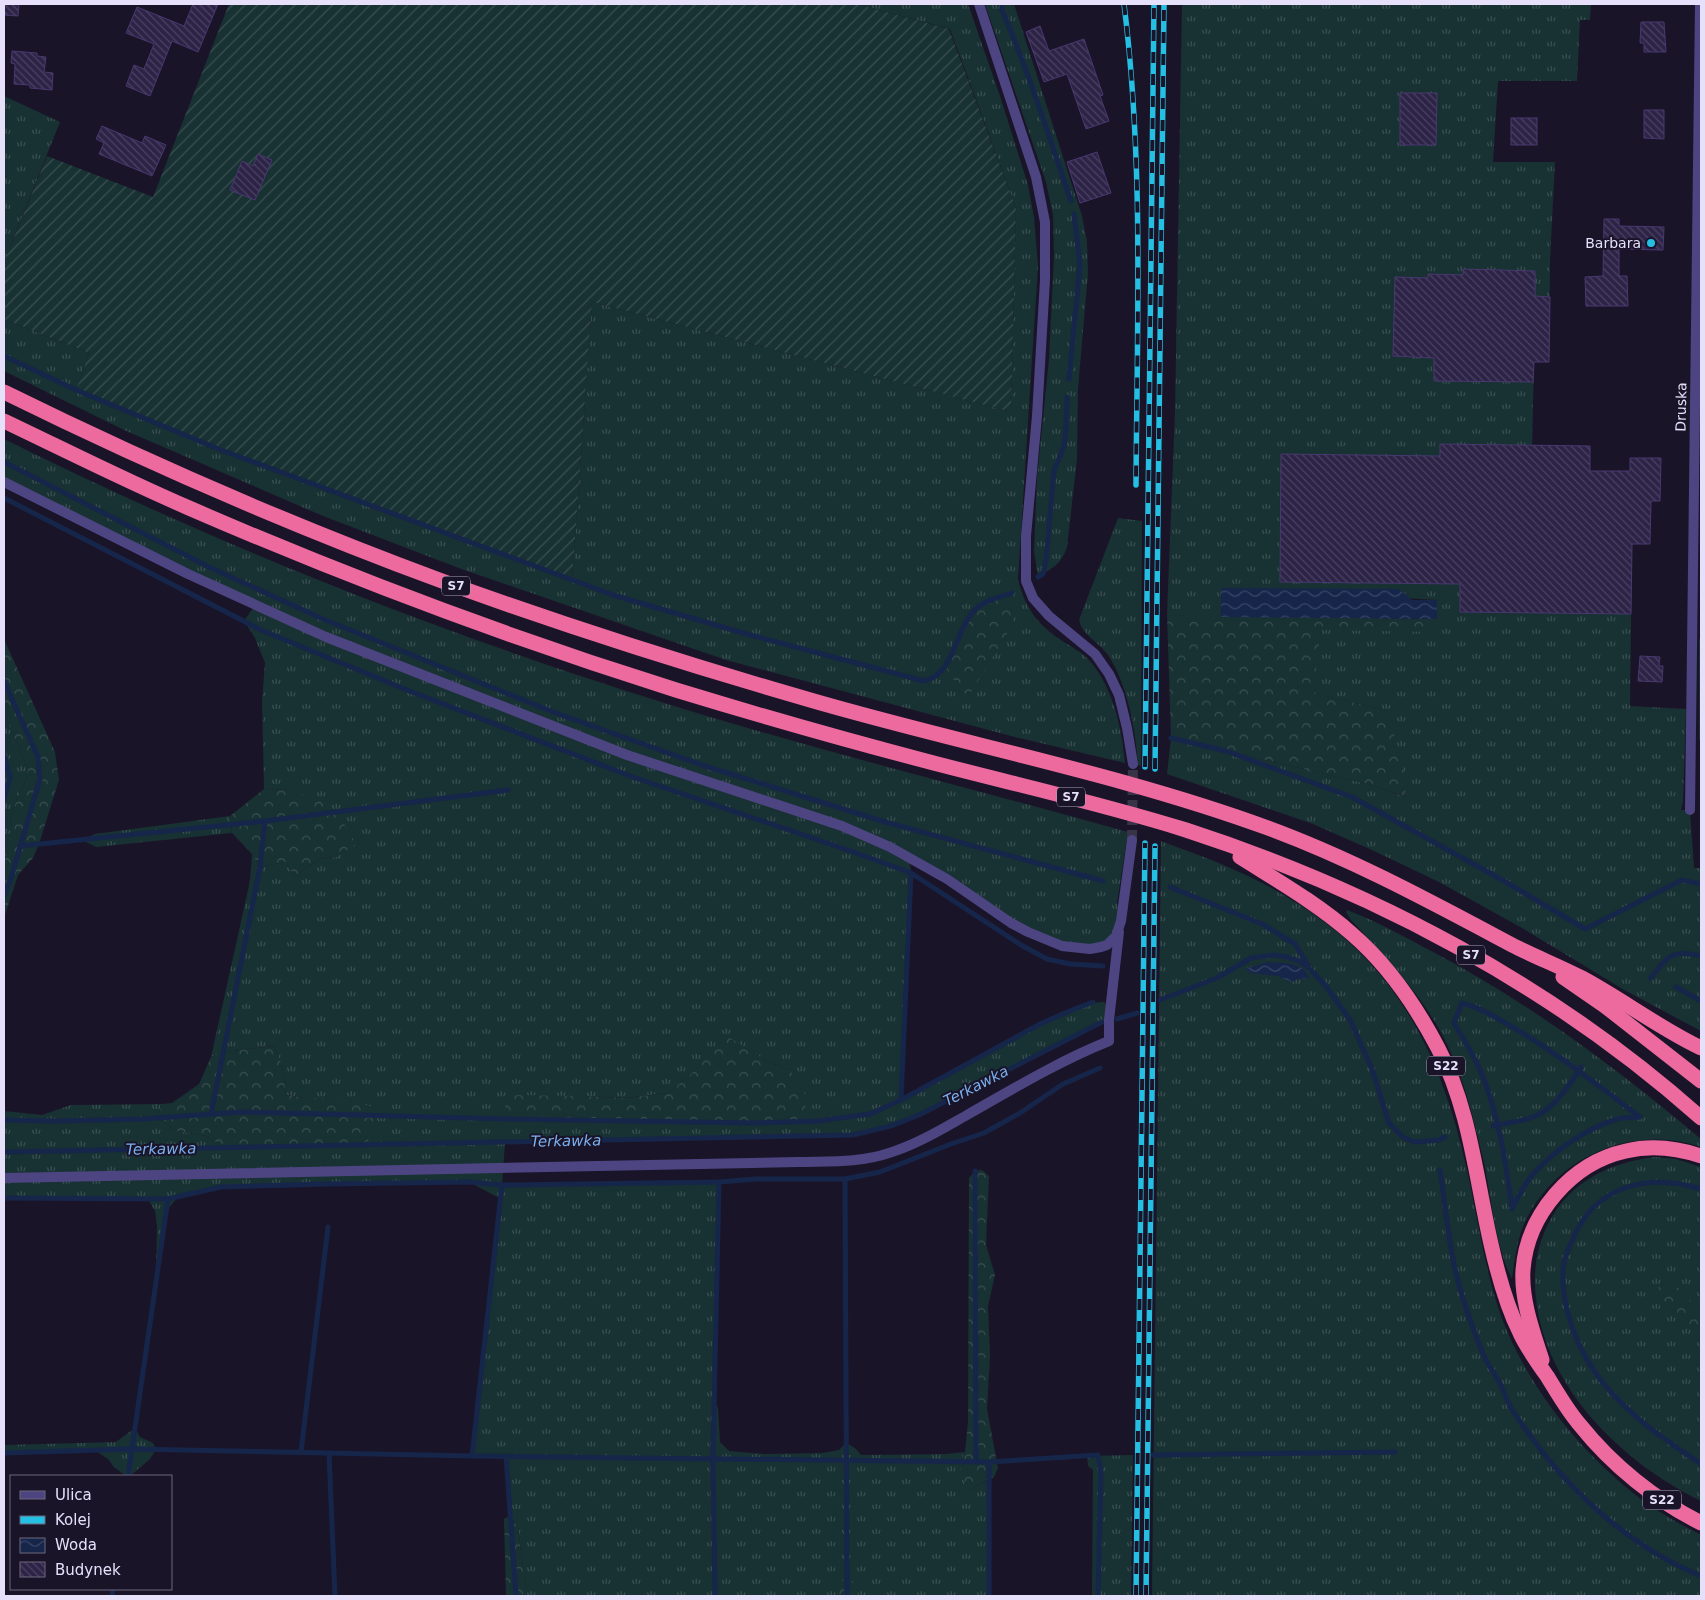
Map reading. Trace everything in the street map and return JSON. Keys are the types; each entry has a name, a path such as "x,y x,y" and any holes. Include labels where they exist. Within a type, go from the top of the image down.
{"highway":[{"name":"S7","path":"4,392 75,427 321,533 441,580 560,622 681,662 807,699 1141,786 1268,828 1363,867 1424,897 1522,950 1605,1006 1701,1081"},
{"name":"S7","path":"4,421 185,506 313,560 435,608 553,650 677,690 799,726 926,761 1099,804 1214,840 1287,867 1369,902 1431,933 1529,989 1608,1044 1652,1077 1701,1118"},
{"name":"S22","path":"1214,840 1288,886 1353,934 1379,961 1413,1005 1439,1050 1462,1109 1475,1162 1491,1244 1505,1297 1520,1333 1580,1426 1625,1472 1669,1505 1701,1523"},
{"path":"1522,950 1585,980 1665,1030 1701,1048"},
{"path":"1548,1378 1534,1335 1525,1295 1523,1271 1532,1234 1539,1217 1550,1201 1574,1176 1603,1158 1625,1151 1647,1148 1672,1149 1701,1156"}],"street":[{"path":"978,4 1036,176 1045,222 1045,280 1037,416 1026,536 1026,581 1033,598 1049,616 1095,654 1109,674 1119,695 1128,728 1133,764"},
{"name":"Druska","path":"1690,810 1697,639 1700,4"},
{"path":"4,482 188,574 326,636 627,756 842,826 890,847 947,879 1011,922 1045,940 1062,946 1090,949 1107,946 1119,929"},
{"path":"4,1178 798,1162 856,1160 887,1154 934,1133 1064,1062 1109,1042 1109,1020 1119,929 1132,840"}],"green space":[{"path":"229,4 857,4 949,29 1016,208 1011,412 592,302 572,580 221,450 76,390 89,353 4,319 4,262 47,156 153,197"},
{"path":"857,4 968,4 1028,185 1034,217 1038,266 1018,579 1024,599 1040,623 1055,636 1084,655 1103,679 1118,720 1125,763 1011,736 726,660 464,570 323,516 124,430 4,371 4,319 89,353 76,390 221,450 572,580 592,302 1011,412 1016,208 950,29"},
{"path":"985,4 1014,4 1082,216 1087,242 1088,273 1078,389 1077,460 1067,547 1059,562 1038,577 1034,551 1037,477 1049,359 1054,256 1053,215 1046,182"},
{"path":"1182,4 1591,4 1590,20 1580,20 1577,81 1498,81 1493,162 1555,162 1550,261 1549,362 1534,362 1532,445 1590,446 1589,520 1650,521 1650,544 1632,544 1630,706 1686,709 1683,801 1681,810 1690,810 1694,868 1701,868 1701,1031 1626,991 1522,928 1441,883 1313,824 1167,774 1171,738 1368,784 1405,797 1386,710 1312,693 1321,629 1437,631 1437,600 1221,588 1221,617 1167,615 1175,412"},
{"path":"4,96 60,122 4,262"},
{"path":"4,439 163,514 243,549 406,614 489,644 572,673 714,718 1128,832 1117,903 1121,921 1101,947 1045,940 909,857 911,873 901,1100 1065,1012 1092,1003 1104,1002 1111,1010 1109,1020 919,1115 891,1126 853,1135 505,1142 502,1185 719,1182 714,1401 718,1408 720,1442 729,1451 764,1454 823,1453 839,1450 846,1443 855,1448 861,1455 965,1452 961,1461 971,1490 989,1480 989,1596 527,1596 518,1528 510,1515 506,1456 472,1456 501,1199 469,1182 221,1187 179,1196 166,1211 156,1284 157,1226 155,1211 148,1199 4,1198 4,1111 42,1115 71,1105 161,1104 158,1118 176,1131 206,1136 225,1148 367,1145 306,1098 286,1095 282,1065 274,1046 223,1052 211,1057 250,881 252,854 260,867 285,862 295,876 319,859 337,857 290,790 264,789 262,701 265,663 255,638 244,621 255,605 4,482","holes":["727,1037 767,1061 790,1070 805,1121 582,1096 624,1098 668,1093 690,1075"]},
{"path":"1118,518 1142,521 1141,766 1138,765 1133,723 1115,666 1104,650 1087,634 1079,620"},
{"path":"1012,593 1015,608 1013,624 970,694 957,693 956,684 946,665 965,623 977,607"},
{"path":"1167,615 1437,619 1437,632 1321,630 1313,693 1386,710 1403,762 1406,797 1368,784 1171,738"},
{"path":"4,639 55,752 59,780 39,844 33,858 18,875 4,918 4,860 10,847 10,822 17,799 26,780 28,769 4,713"},
{"path":"1699,639 1701,639 1701,740 1699,740"},
{"path":"4,713 28,769 26,780 17,799 10,822 10,847 4,860"},
{"path":"264,789 290,790 324,802 337,812 356,844 337,857 319,859 295,876 285,862 260,867 252,854 232,833 230,816"},
{"path":"230,816 232,833 96,847 82,840 95,834"},
{"path":"1161,841 1257,880 1292,900 1341,935 1369,962 1389,986 1422,1038 1446,1094 1463,1154 1491,1283 1501,1316 1513,1343 1543,1396 1582,1445 1603,1467 1649,1505 1701,1535 1701,1596 1152,1596"},
{"path":"1347,910 1380,924 1435,953 1471,973 1539,1016 1606,1063 1670,1113 1701,1139 1701,1147 1676,1141 1650,1140 1625,1143 1600,1150 1578,1162 1557,1178 1540,1197 1526,1220 1518,1241 1512,1279 1497,1236 1483,1158 1474,1123 1452,1054 1426,1008 1396,969 1351,920 1346,912"},
{"path":"727,1036 767,1061 790,1070 806,1096 805,1121 753,1123 505,1119 505,1095 624,1098 668,1093 690,1075"},
{"path":"274,1046 282,1065 286,1095 306,1098 348,1099 375,1108 367,1145 225,1148 206,1136 176,1131 158,1118 161,1104 172,1103 199,1084 211,1057 223,1052"},
{"path":"1655,1157 1676,1159 1701,1167 1701,1501 1672,1485 1644,1466 1617,1444 1593,1419 1572,1392 1555,1362 1542,1331 1536,1298 1535,1276 1537,1255 1543,1234 1562,1202 1573,1191 1597,1174 1625,1163"},
{"path":"982,1170 989,1176 986,1245 995,1275 988,1306 990,1357 987,1409 998,1468 994,1477 971,1490 965,1485 960,1470 965,1452 968,1422 969,1178 975,1171"},
{"path":"1670,1282 1687,1294 1697,1313 1701,1314 1701,1334 1664,1310 1659,1304 1657,1299 1659,1286"},
{"path":"135,1428 140,1437 153,1443 156,1449 150,1459 131,1475 125,1475 114,1467 108,1459 94,1450 4,1453 4,1445 116,1442"},
{"path":"1133,1455 1131,1596 1092,1596 1093,1470 1088,1466 1087,1456"},
{"path":"510,1515 518,1528 527,1596 506,1596 504,1519"},
{"path":"847,1578 854,1582 857,1596 836,1596 839,1583"}],"water":[{"path":"1221,588 1399,589 1412,600 1437,600 1437,619 1221,617"},
{"path":"1267,962 1292,964 1302,968 1310,978 1298,979 1292,982 1277,976 1251,973 1245,969"}],"building":[{"path":"4,4 19,4 18,16 4,15"},
{"path":"193,4 218,4 198,52 172,41 150,96 126,86 134,65 144,69 154,44 126,33 137,7 184,26"},
{"path":"1641,22 1664,22 1666,52 1644,52 1644,43 1640,43"},
{"path":"1040,26 1049,51 1084,39 1103,95 1100,96 1109,121 1086,129 1067,74 1044,82 1026,32"},
{"path":"12,51 37,53 37,56 46,57 44,72 53,73 52,90 30,88 30,85 14,84 15,64 11,63"},
{"path":"1400,93 1437,93 1436,145 1400,145"},
{"path":"1644,110 1664,110 1664,139 1644,138"},
{"path":"1511,118 1537,118 1537,145 1511,145"},
{"path":"102,126 142,143 145,136 166,145 152,176 99,154 104,143 96,139"},
{"path":"1097,152 1111,193 1080,203 1067,162"},
{"path":"258,154 272,160 255,200 230,190 242,161 253,166"},
{"path":"1604,219 1619,219 1619,226 1664,227 1663,250 1619,249 1619,276 1627,276 1628,306 1586,306 1585,277 1603,276"},
{"path":"1463,269 1535,271 1535,296 1550,297 1549,362 1534,362 1533,382 1434,381 1434,358 1393,356 1395,277 1428,278 1428,274 1463,275"},
{"path":"1440,444 1590,446 1590,471 1630,471 1630,458 1661,458 1660,501 1651,501 1650,544 1632,544 1631,614 1460,612 1460,584 1280,582 1281,454 1440,456"},
{"path":"1640,656 1660,657 1659,666 1663,666 1662,682 1638,681"}],"waterway":[{"path":"1002,4 1002,10 1030,81 1071,201"},
{"path":"1069,379 1080,265 1074,214"},
{"path":"4,356 76,390 221,450 613,595 750,635 924,681 935,677 943,669 969,617 977,608 989,601 1012,593"},
{"path":"1038,577 1043,574 1046,561 1054,471 1064,446 1067,397"},
{"path":"4,462 209,567 323,619 553,712 705,766 885,822 1103,881"},
{"path":"4,498 261,630 407,690 630,776 911,873 1021,945 1047,959 1070,964 1103,966"},
{"path":"4,681 38,757 40,779 4,896"},
{"path":"1171,738 1226,751 1352,797 1497,877 1585,929 1682,880 1701,884"},
{"path":"4,756 10,777 4,799"},
{"path":"20,846 265,821 508,790"},
{"path":"211,1114 260,867 265,821"},
{"path":"901,1100 911,873"},
{"path":"1170,887 1262,924 1295,944 1308,965"},
{"name":"Terkawka","path":"1651,978 1671,956 1684,953 1701,956"},
{"name":"Terkawka","path":"1160,1000 1217,978 1251,958 1274,955 1299,961 1310,969 1325,985 1350,1020 1372,1069 1389,1123 1403,1137 1414,1142 1439,1140 1445,1137"},
{"path":"1676,987 1701,1001"},
{"path":"4,1120 143,1119 241,1112 753,1123 818,1121 870,1114 901,1100 1040,1024 1093,1002"},
{"path":"1462,1003 1489,1014 1530,1038 1640,1117 1620,1118 1606,1123 1583,1134 1562,1148 1542,1164 1530,1177 1512,1209 1501,1141 1488,1090 1476,1061 1454,1023 1462,1003"},
{"name":"Terkawka","path":"1117,1019 1137,1013"},
{"name":"Terkawka","path":"4,1152 853,1135 891,1126 919,1115 1102,1022"},
{"name":"Terkawka","path":"1493,1126 1528,1119 1546,1110 1561,1096 1581,1067"},
{"path":"4,1198 168,1199 221,1187 326,1184 469,1182 502,1185 719,1182 756,1179 845,1179 880,1172 984,1133 1020,1113 1063,1084 1100,1068"},
{"path":"1440,1170 1450,1245 1460,1289 1480,1346 1513,1411 1550,1462 1595,1508 1645,1547 1672,1563 1701,1576"},
{"path":"975,1171 976,1462"},
{"path":"845,1179 847,1596"},
{"path":"715,1596 713,1458 719,1182"},
{"path":"1701,1189 1662,1182 1625,1188 1609,1196 1594,1207 1582,1222 1566,1255 1563,1269 1564,1294 1573,1330 1583,1353 1600,1379 1639,1420 1701,1464"},
{"path":"472,1456 502,1185"},
{"path":"128,1475 168,1199"},
{"path":"301,1452 328,1227"},
{"path":"4,1453 132,1449 472,1456 989,1462 1098,1455 1101,1473 1098,1596"},
{"path":"1153,1455 1395,1452"},
{"path":"329,1453 335,1596"},
{"path":"506,1456 516,1596"},
{"path":"989,1462 989,1596"},
{"path":"112,1596 113,1590"}],"tunnel":[{"path":"1132,840 1133,764"}],"railway":[{"path":"1124,4 1130,64 1137,184 1136,485"},
{"path":"1145,767 1154,4"},
{"path":"1155,769 1164,4"},
{"path":"1136,1596 1145,843"},
{"path":"1146,1596 1155,846"}],"place":[{"name":"Barbara","path":"1651,243"}]}
